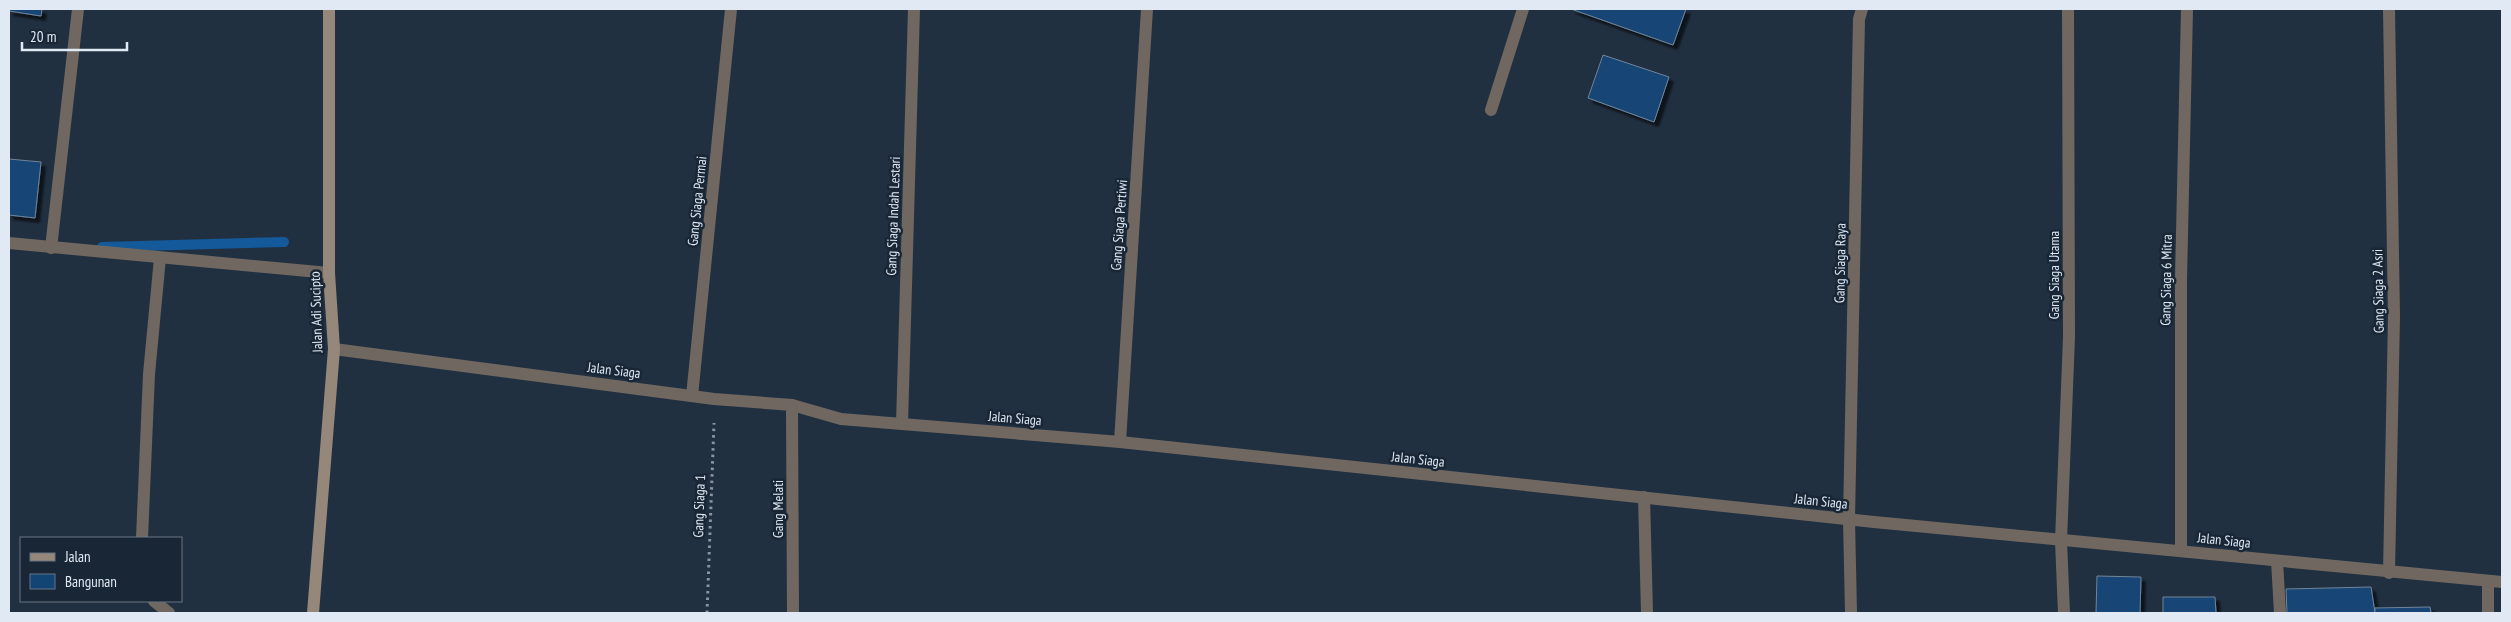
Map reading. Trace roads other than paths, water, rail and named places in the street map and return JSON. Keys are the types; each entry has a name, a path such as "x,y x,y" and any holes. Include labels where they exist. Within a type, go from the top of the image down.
{"main road":[{"name":"Jalan Adi Sucipto","path":"313,613 334,349 329,273 329,9"}],"street":[{"path":"50,248 78,9"},
{"name":"Gang Siaga Permai","path":"692,396 731,9"},
{"name":"Gang Siaga Indah Lestari","path":"902,424 914,9"},
{"name":"Gang Siaga Pertiwi","path":"1120,442 1147,9"},
{"path":"1491,110 1522,9"},
{"name":"Gang Siaga Raya","path":"1852,613 1849,519 1859,19 1862,9"},
{"name":"Gang Siaga Utama","path":"2064,613 2061,540 2069,337 2068,9"},
{"name":"Gang Siaga 6 Mitra","path":"2181,551 2181,279 2187,9"},
{"name":"Gang Siaga 2 Asri","path":"2389,9 2394,316 2390,573"},
{"path":"9,244 329,273"},
{"path":"142,537 149,374 160,258"},
{"name":"Jalan Siaga","path":"334,349 714,400 792,405 841,418 1120,442 1849,519 2390,573 2502,582"},
{"name":"Gang Melati","path":"792,405 793,613"},
{"path":"1644,497 1647,613"},
{"path":"2277,561 2280,613"},
{"path":"2488,582 2488,613"},
{"path":"155,602 169,613"}],"waterway":[{"path":"102,247 284,242"}]}
